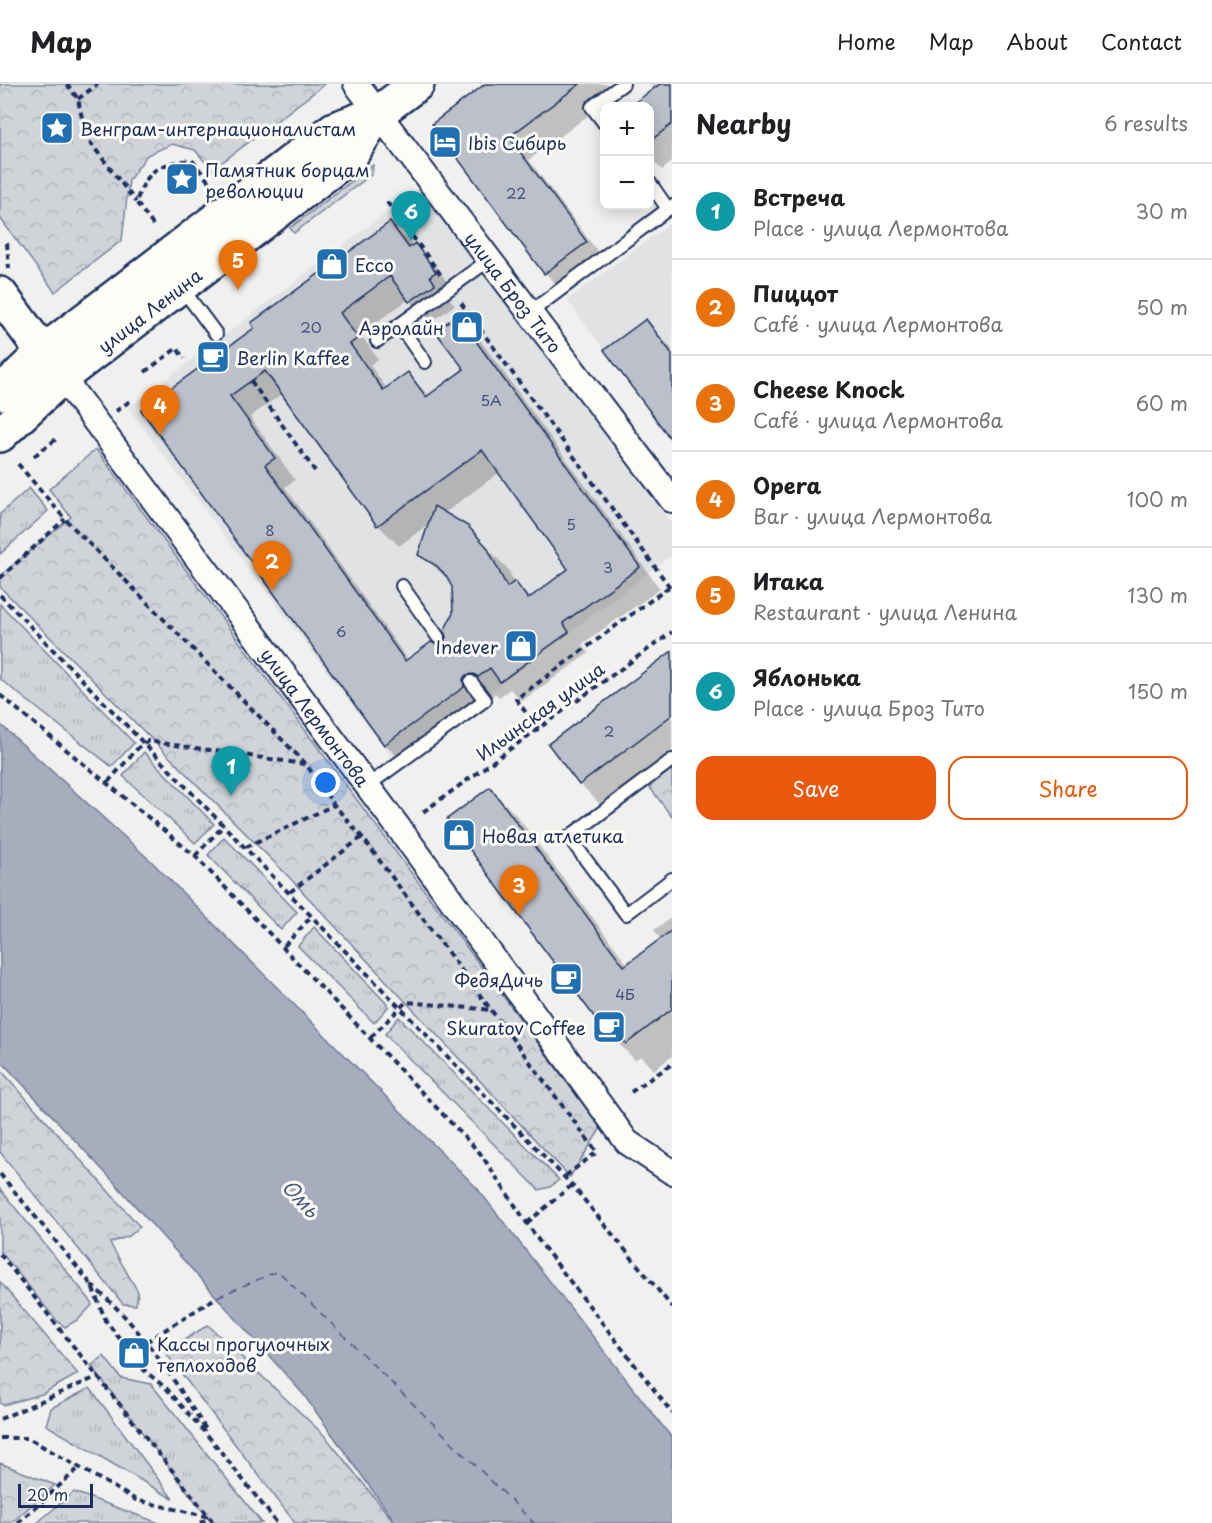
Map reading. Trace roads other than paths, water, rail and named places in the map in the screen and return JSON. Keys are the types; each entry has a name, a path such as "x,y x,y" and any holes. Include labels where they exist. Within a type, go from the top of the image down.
{"main road":[{"name":"улица Ленина","path":"0,435 52,365 334,129 378,113 417,84"},
{"name":"улица Ленина","path":"0,393 52,365 180,285 351,155 378,113"},
{"name":"улица Лермонтова","path":"5,284 52,365"}],"street":[{"name":"улица Броз Тито","path":"356,84 672,500"},
{"name":"улица Лермонтова","path":"52,365 367,786 627,1142 672,1172"}],"lane":[{"path":"600,118 592,107 623,84"},
{"path":"529,313 670,207 654,188"},
{"path":"377,341 489,260"},
{"path":"180,285 216,334"},
{"path":"399,325 425,362"},
{"path":"402,586 438,637"},
{"path":"367,786 485,700 471,682"},
{"path":"672,760 569,837 626,914 672,879"}],"water":[{"name":"Омь","path":"0,724 152,862 477,1188 672,1438 672,1523 396,1523 303,1394 113,1181 0,1060"}],"place":[{"name":"Венграм-интернационалистам","path":"57,128"},
{"name":"Ibis Сибирь","path":"445,142"},
{"name":"Памятник борцам революции","path":"182,179"},
{"name":"Яблонька","path":"411,241"},
{"name":"Ecco","path":"332,264"},
{"name":"Итака","path":"238,290"},
{"name":"Аэролайн","path":"467,327"},
{"name":"Berlin Kaffee","path":"213,357"},
{"name":"Opera","path":"160,435"},
{"name":"Пиццот","path":"272,591"},
{"name":"Indever","path":"521,646"},
{"name":"Встреча","path":"231,796"},
{"name":"Новая атлетика","path":"459,835"},
{"name":"Cheese Knock","path":"519,915"},
{"name":"ФедяДичь","path":"566,979"},
{"name":"Skuratov Coffee","path":"609,1027"},
{"name":"Кассы прогулочных теплоходов","path":"134,1353"}]}
